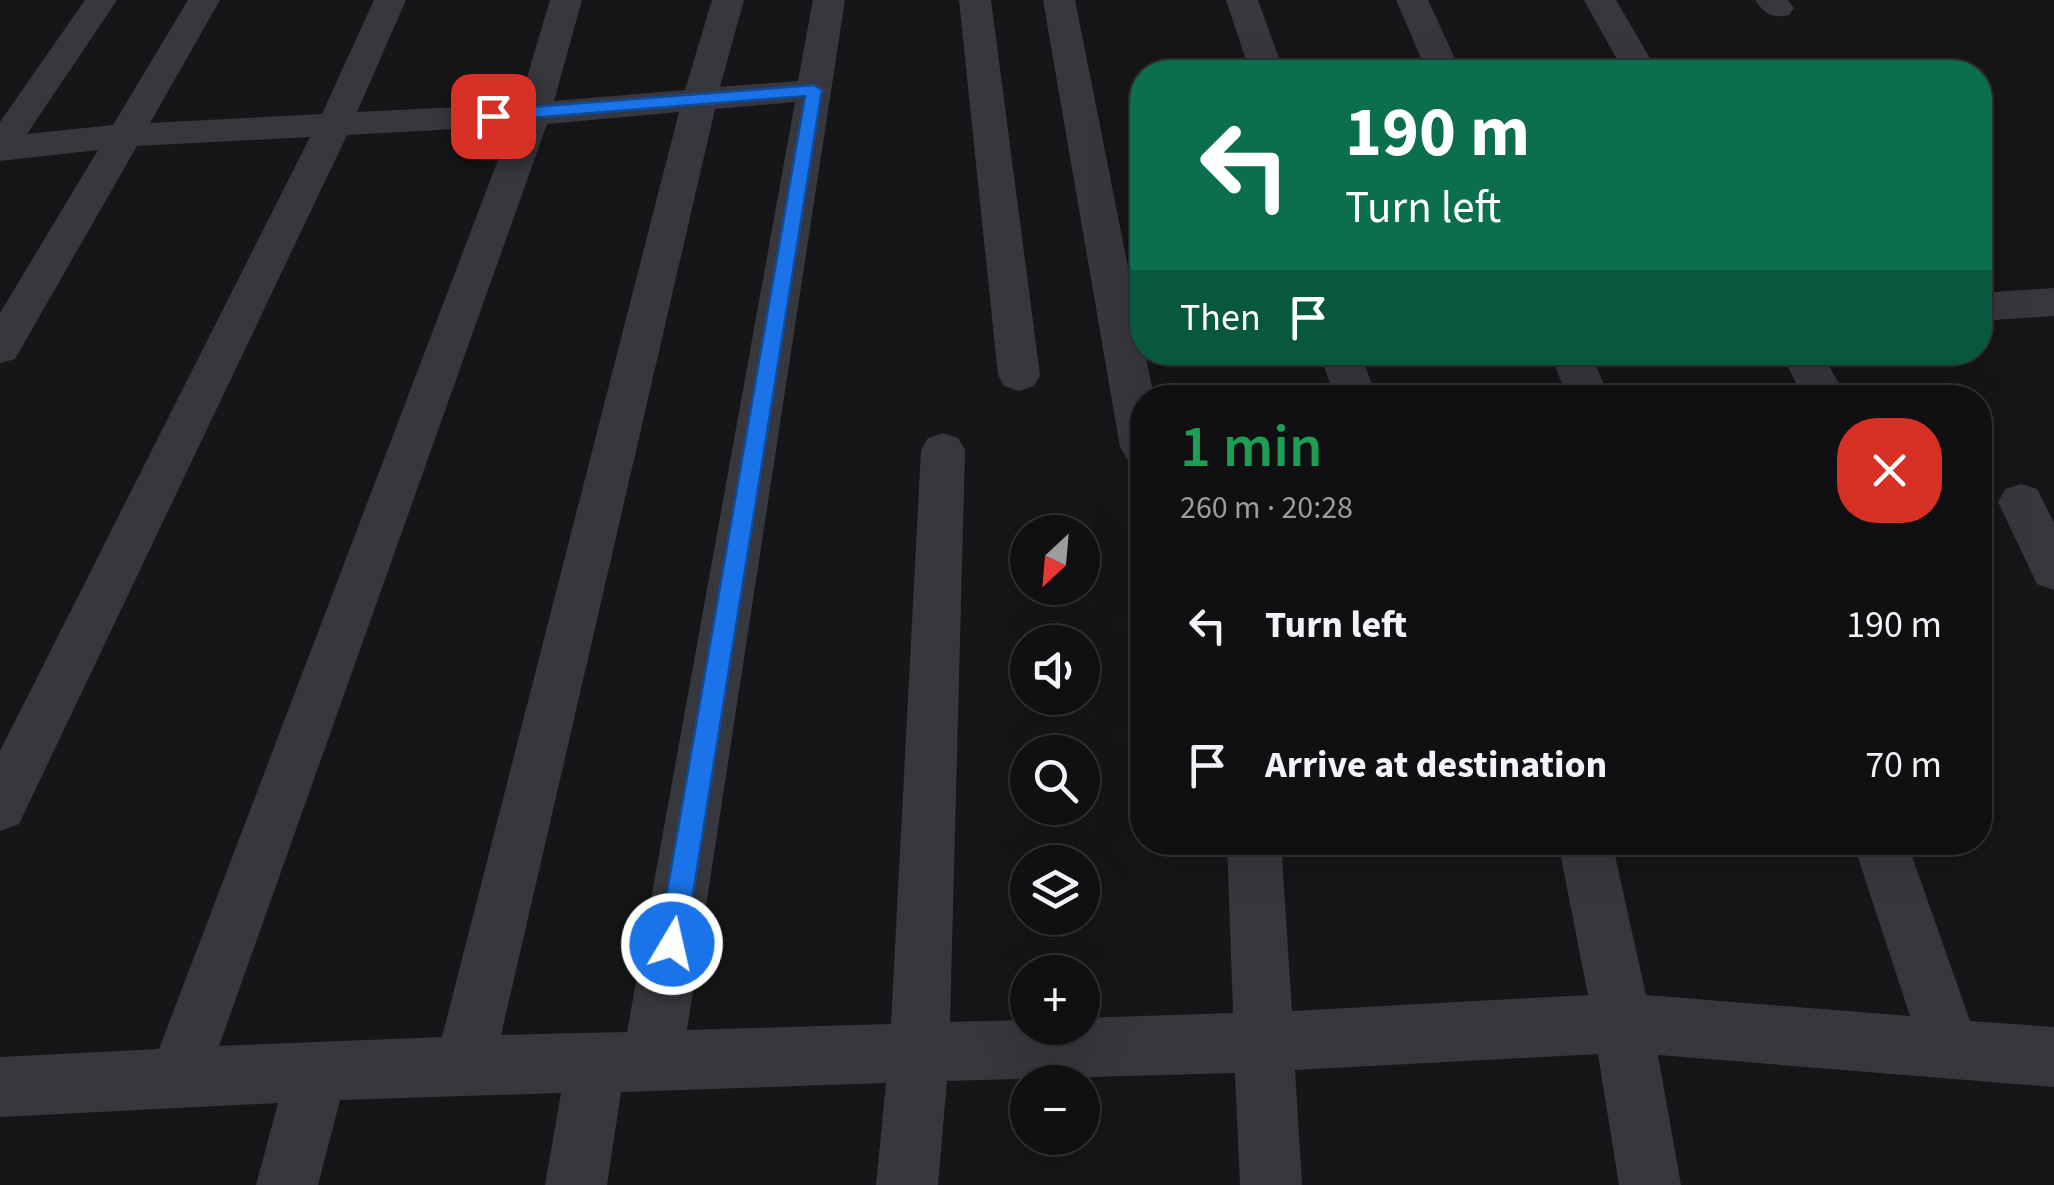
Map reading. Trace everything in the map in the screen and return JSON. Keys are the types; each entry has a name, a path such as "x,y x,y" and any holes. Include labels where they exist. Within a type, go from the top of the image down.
{"street":[{"path":"0,149 102,0"},
{"path":"0,348 204,0"},
{"path":"0,806 335,123 390,0"},
{"path":"178,1078 532,114 566,0"},
{"path":"464,1067 700,98 728,0"},
{"path":"576,1185 624,1062 829,0"},
{"path":"975,0 1018,375"},
{"path":"1059,0 1130,385"},
{"path":"1242,0 1263,60"},
{"path":"1412,0 1439,60"},
{"path":"1600,0 1634,60"},
{"path":"0,149 127,135 532,114 814,90"},
{"path":"1992,306 2054,302"},
{"path":"907,1185 919,1052 943,450"},
{"path":"2021,502 2054,570"},
{"path":"1255,855 1271,1185"},
{"path":"1588,855 1624,1023 1650,1185"},
{"path":"1884,855 1950,1048"},
{"path":"5,1098 178,1078 317,1071 1264,1042 1624,1023 2054,1057"},
{"path":"287,1185 317,1071"}],"route":[{"path":"493,116 814,90 672,944"}]}
